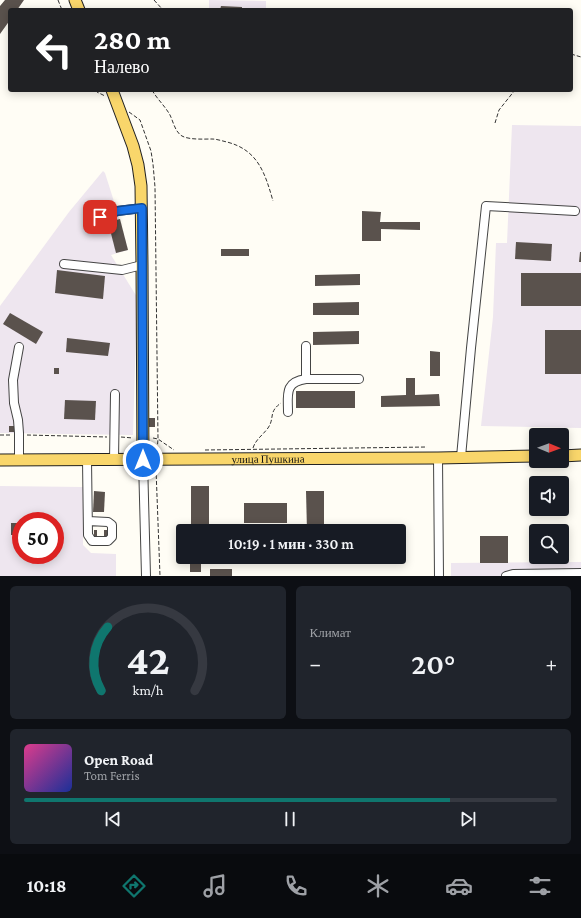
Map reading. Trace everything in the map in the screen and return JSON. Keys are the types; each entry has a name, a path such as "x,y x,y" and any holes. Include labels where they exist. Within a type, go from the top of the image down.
{"main road":[{"path":"113,92 136,155 140,181 142,208 143,460"},
{"name":"улица Пушкина","path":"0,460 438,458 529,456"},
{"path":"569,456 581,456"}],"street":[{"path":"461,457 486,206 575,212"},
{"path":"100,217 118,211 142,208"},
{"path":"64,264 122,270 142,265"},
{"path":"306,346 306,379"},
{"path":"19,347 13,380 14,403 18,420 19,460"},
{"path":"288,412 290,387 293,382 306,379 359,379"},
{"path":"114,460 115,394"},
{"path":"438,458 439,576"},
{"path":"88,460 88,521"},
{"path":"143,460 146,576"},
{"path":"506,576 513,574 581,574"}],"path":[{"path":"154,0 161,8"},
{"path":"154,92 170,114 177,131 181,136 189,138 216,139 237,144 249,152 260,165 274,201"},
{"path":"495,122 499,110 513,92"},
{"path":"252,450 254,443 268,427 274,408 288,399"},
{"path":"0,435 158,439 174,450"},
{"path":"205,450 428,448"},
{"path":"156,460 160,576"}],"shaded area":[{"path":"209,0 266,1 266,8 209,8"},
{"path":"512,125 581,126 581,428 481,426 493,317 496,243 507,243"},
{"path":"103,171 105,173 128,250 111,255 137,297 133,435 0,433 0,306 69,212"},
{"path":"0,486 83,487 83,545 91,553 116,554 116,576 0,576"},
{"path":"529,562 529,564 569,564 569,562 581,562 581,576 451,576 451,563"}],"building":[{"path":"5,0 24,0 18,8 8,8 8,23 0,34 0,6"},
{"path":"221,6 242,7 242,8 220,8"},
{"path":"362,211 381,212 380,222 420,222 420,230 381,229 381,241 362,241"},
{"path":"120,219 128,250 116,253 108,222"},
{"path":"516,242 552,244 551,261 515,259"},
{"path":"221,249 249,249 249,256 221,256"},
{"path":"580,252 581,262 579,262"},
{"path":"57,270 105,276 103,299 55,293"},
{"path":"521,273 581,273 581,306 521,306"},
{"path":"360,274 360,285 315,286 315,275"},
{"path":"359,302 359,315 313,315 313,303"},
{"path":"10,313 43,332 36,344 3,324"},
{"path":"545,330 581,330 581,374 545,374"},
{"path":"359,331 359,344 313,345 313,332"},
{"path":"67,338 110,343 108,356 66,352"},
{"path":"430,351 440,352 440,376 430,376"},
{"path":"54,368 59,368 59,374 54,374"},
{"path":"406,378 415,378 415,395 439,394 440,406 381,407 381,396 406,395"},
{"path":"296,391 355,391 355,408 296,408"},
{"path":"65,400 96,401 95,420 64,419"},
{"path":"149,418 155,418 155,427 148,427"},
{"path":"9,426 15,426 15,432 9,432"},
{"path":"191,486 209,486 209,524 191,524"},
{"path":"94,491 105,492 104,512 93,512"},
{"path":"306,491 324,491 324,524 307,524"},
{"path":"244,503 287,503 287,523 244,523"},
{"path":"11,523 12,523 12,535"},
{"path":"94,530 97,530 97,536 94,536"},
{"path":"104,530 107,530 107,537 104,537"},
{"path":"480,536 508,536 508,563 480,563"},
{"path":"190,564 201,564 201,572 190,572"},
{"path":"210,569 232,569 232,576 210,576"}],"route":[{"path":"100,217 118,211 142,208 143,460"}]}
